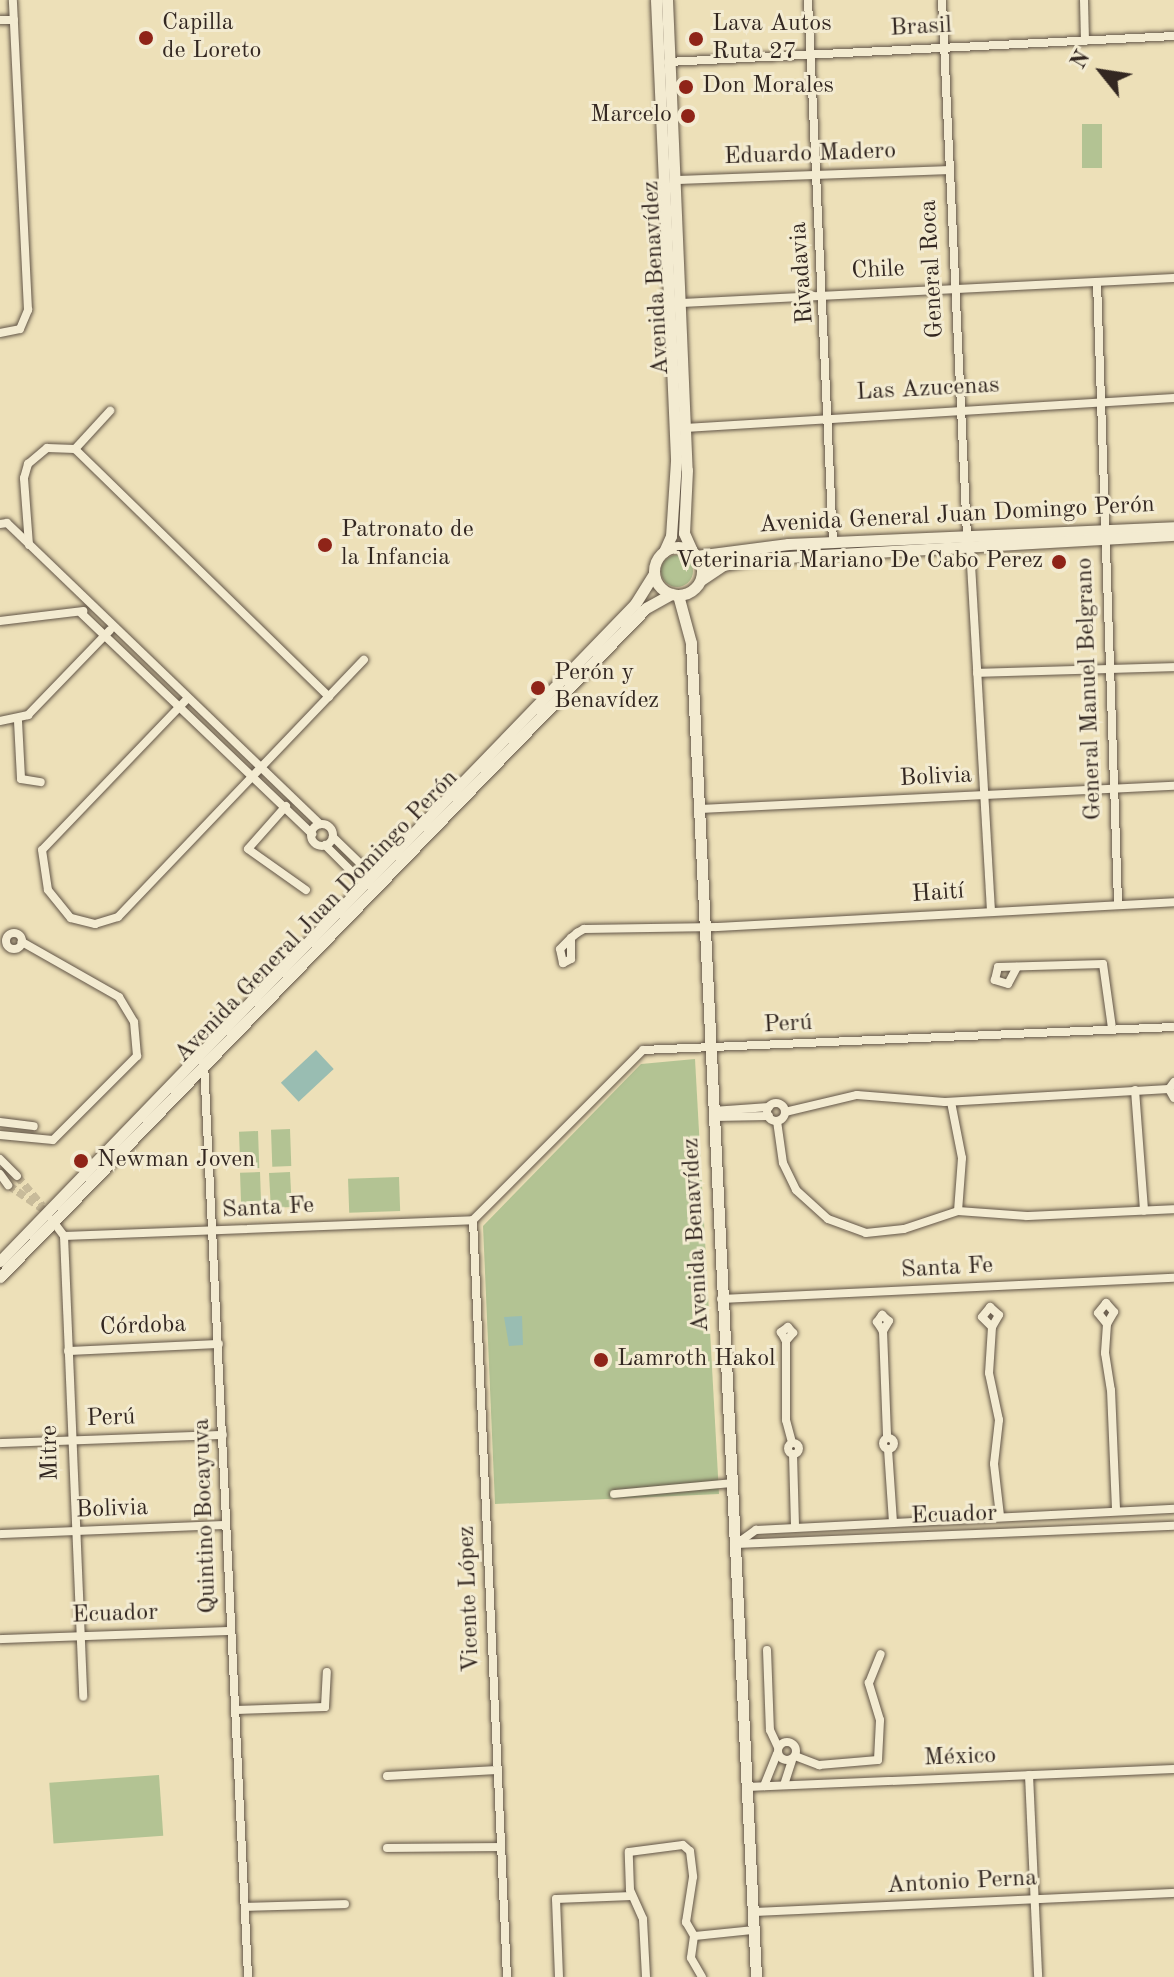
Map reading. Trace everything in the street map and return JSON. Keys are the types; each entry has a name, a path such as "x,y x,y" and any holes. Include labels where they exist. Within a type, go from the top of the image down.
{"main road":[{"name":"Avenida Benavídez","path":"656,0 675,180 685,428 684,533 695,554"},
{"name":"Avenida Benavídez","path":"664,552 671,536 676,461 664,62 667,0"},
{"name":"Avenida General Juan Domingo Perón","path":"1107,535 1174,527"},
{"name":"Avenida General Juan Domingo Perón","path":"699,583 723,565 754,559 968,542 1174,535"},
{"name":"Avenida General Juan Domingo Perón","path":"695,554 833,543 968,542"},
{"path":"679,547 695,554 699,583 674,595 654,574 664,552 679,547"},
{"name":"Avenida General Juan Domingo Perón","path":"202,1060 368,879 635,604 654,574"},
{"name":"Avenida Benavídez","path":"699,583 690,634 756,1977"},
{"name":"Avenida Benavídez","path":"674,595 690,634"},
{"name":"Avenida General Juan Domingo Perón","path":"0,1277 50,1217 646,608 674,595"},
{"name":"Avenida General Juan Domingo Perón","path":"0,1261 50,1217"}],"street":[{"path":"0,333 20,329 28,310 13,0"},
{"name":"Rivadavia","path":"808,0 830,416 833,543"},
{"name":"General Roca","path":"942,0 953,288 991,910"},
{"path":"1084,0 1085,41"},
{"path":"0,20 14,20"},
{"name":"Brasil","path":"664,62 1174,36"},
{"name":"Eduardo Madero","path":"675,180 947,170"},
{"name":"Chile","path":"681,303 1174,278"},
{"name":"General Manuel Belgrano","path":"1097,282 1118,903"},
{"name":"Las Azucenas","path":"685,428 830,416 1174,398"},
{"path":"75,449 110,411"},
{"path":"29,545 26,515 28,464 47,448 75,449 329,697"},
{"path":"26,515 3,524 29,545 110,630 257,772 320,824 330,827 333,837 368,879"},
{"path":"81,613 89,605"},
{"path":"0,621 81,613 110,630"},
{"path":"0,721 18,721 110,630"},
{"path":"184,702 42,850 48,890 61,910 95,924 118,917 364,660"},
{"path":"977,673 1174,667"},
{"path":"18,721 21,779 41,782"},
{"path":"257,772 312,834 316,843 325,845 368,879"},
{"name":"Bolivia","path":"699,809 1174,786"},
{"path":"286,806 248,849 306,890"},
{"path":"312,834 320,824"},
{"path":"325,845 333,837"},
{"name":"Haití","path":"571,938 584,929 705,926 1174,902"},
{"path":"0,1135 53,1140 137,1056 134,1022 119,997 22,942"},
{"path":"1017,967 1103,964 1112,1028"},
{"name":"Perú","path":"473,1220 630,1058 651,1049 710,1049 1174,1027"},
{"name":"Quintino Bocayuva","path":"202,1060 214,1231 248,1977"},
{"path":"713,1114 771,1115 857,1095 951,1102 1171,1085 1174,1098"},
{"path":"1135,1090 1144,1211"},
{"path":"951,1102 962,1158 958,1211"},
{"path":"785,1112 779,1103 771,1115 789,1178 828,1219 876,1235 958,1211 1027,1216 1174,1209"},
{"path":"0,1122 34,1126"},
{"path":"0,1148 0,1159 17,1176"},
{"path":"0,1174 8,1185"},
{"path":"50,1217 64,1236"},
{"name":"Santa Fe","path":"64,1236 473,1220"},
{"name":"Vicente López","path":"473,1220 507,1977"},
{"name":"Mitre","path":"64,1236 73,1532 83,1697"},
{"name":"Santa Fe","path":"721,1299 1174,1278"},
{"path":"1107,1324 1116,1511"},
{"path":"992,1327 989,1385 999,1420 994,1464 1000,1516"},
{"path":"883,1331 887,1437 894,1442 888,1449 893,1522"},
{"path":"786,1341 786,1420 792,1442 799,1447 793,1454 795,1527"},
{"name":"Córdoba","path":"68,1351 219,1344"},
{"name":"Perú","path":"0,1443 223,1435"},
{"path":"614,1494 732,1483"},
{"path":"735,1545 756,1530 1174,1509"},
{"name":"Bolivia","path":"0,1534 226,1525"},
{"name":"Ecuador","path":"735,1545 1174,1526"},
{"name":"Ecuador","path":"0,1639 231,1631"},
{"path":"767,1650 770,1730 778,1750 783,1760 793,1757 819,1765 878,1760 880,1720 869,1683 881,1654"},
{"path":"236,1710 325,1707 327,1672"},
{"path":"764,1786 778,1750 791,1743 793,1757 784,1785"},
{"name":"México","path":"747,1787 1174,1769"},
{"path":"387,1776 497,1770"},
{"path":"1029,1775 1038,1977"},
{"path":"646,1977 643,1919 632,1896 630,1849 687,1846 693,1877 686,1925 694,1936 691,1958 702,1977"},
{"path":"387,1848 501,1847"},
{"name":"Antonio Perna","path":"753,1912 1174,1893"},
{"path":"559,1977 556,1899 632,1896"},
{"path":"246,1907 345,1904"},
{"path":"694,1936 753,1930"}],"green space":[{"path":"1082,124 1102,124 1102,168 1082,168"},
{"path":"677,555 688,560 693,571 688,582 677,587 666,582 661,571 666,560"},
{"name":"Lamroth Hakol","path":"695,1059 719,1494 495,1504 483,1226 641,1064"},
{"path":"290,1129 291,1166 272,1167 271,1130"},
{"path":"258,1131 259,1168 240,1169 239,1132"},
{"path":"260,1172 261,1206 241,1207 240,1173"},
{"path":"290,1172 292,1207 271,1208 269,1173"},
{"path":"399,1177 400,1211 349,1213 348,1179"},
{"path":"159,1775 163,1836 54,1844 49,1783"}],"water":[{"path":"316,1050 334,1069 299,1102 281,1083"},
{"path":"522,1316 523,1345 509,1346 504,1317"}],"tunnel":[{"path":"17,1176 42,1206"},
{"path":"8,1185 47,1212"}],"place":[{"name":"Capilla de Loreto","path":"146,38"},
{"name":"Lava Autos Ruta 27","path":"696,39"},
{"name":"Don Morales","path":"686,87"},
{"name":"Marcelo","path":"688,116"},
{"name":"Patronato de la Infancia","path":"325,545"},
{"name":"Veterinaria Mariano De Cabo Perez","path":"1059,562"},
{"name":"Perón y Benavídez","path":"538,688"},
{"name":"Newman Joven","path":"81,1161"},
{"name":"Lamroth Hakol","path":"601,1360"}]}
